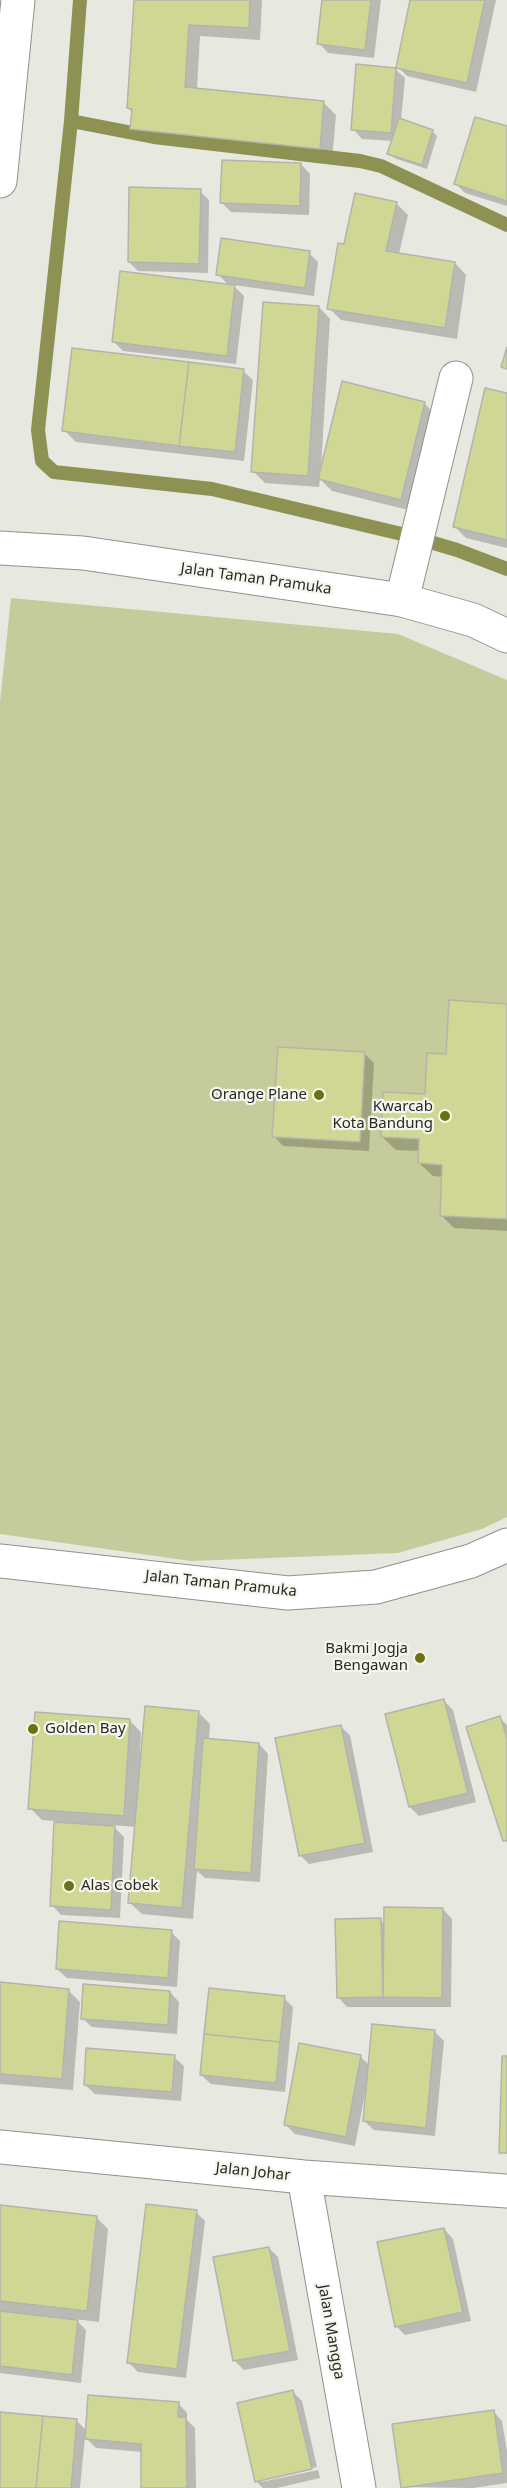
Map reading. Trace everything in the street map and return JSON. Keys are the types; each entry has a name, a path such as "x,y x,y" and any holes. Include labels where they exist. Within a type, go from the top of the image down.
{"street":[{"path":"0,181 18,0"},
{"path":"402,600 456,378"},
{"name":"Jalan Taman Pramuka","path":"0,548 83,553 402,600 473,620 507,636"},
{"name":"Jalan Taman Pramuka","path":"0,1561 288,1593 376,1587 471,1562 507,1545"},
{"name":"Jalan Johar","path":"0,2147 304,2176 507,2191"},
{"name":"Jalan Mangga","path":"304,2176 359,2488"}],"green space":[{"path":"11,598 398,634 507,680 507,1517 482,1529 398,1553 191,1561 0,1534 0,702"}],"building":[{"path":"134,0 250,0 249,28 189,25 185,87 324,101 320,149 130,129 132,109 127,108"},
{"path":"322,0 371,0 365,50 317,44"},
{"path":"410,0 485,0 467,83 396,68"},
{"path":"356,64 396,68 391,133 351,130"},
{"path":"475,117 507,126 507,201 454,184"},
{"path":"399,118 433,130 422,165 387,154"},
{"path":"222,160 301,163 300,206 220,203"},
{"path":"129,187 201,189 199,264 128,262"},
{"path":"355,193 397,202 386,251 455,262 445,328 327,309 338,243 344,244"},
{"path":"221,238 310,251 305,288 216,275"},
{"path":"120,271 235,285 227,356 112,342"},
{"path":"263,302 319,306 308,476 251,472"},
{"path":"507,347 507,369 501,367"},
{"path":"72,348 189,362 179,446 62,431"},
{"path":"189,362 244,369 235,452 179,446"},
{"path":"342,381 425,402 401,500 318,479"},
{"path":"485,388 507,393 507,540 453,527"},
{"name":"Kwarcab Kota Bandung","path":"449,1000 507,1004 507,1219 440,1216 442,1165 418,1163 419,1139 381,1137 383,1092 425,1094 427,1053 446,1054"},
{"name":"Orange Plane","path":"278,1047 365,1052 360,1142 272,1137"},
{"path":"444,1699 468,1793 409,1807 385,1714"},
{"path":"145,1706 199,1711 182,1908 128,1903"},
{"path":"35,1712 130,1719 124,1816 28,1809"},
{"path":"500,1716 507,1738 507,1840 503,1841 466,1727"},
{"path":"341,1725 365,1843 299,1856 275,1738"},
{"path":"203,1738 259,1743 251,1873 194,1869"},
{"path":"54,1822 115,1826 111,1910 50,1906"},
{"path":"384,1907 443,1908 442,1998 383,1997"},
{"path":"381,1918 383,1997 337,1998 335,1919"},
{"path":"59,1921 172,1930 168,1978 56,1969"},
{"path":"0,1982 69,1989 62,2079 0,2074"},
{"path":"83,1984 170,1991 168,2025 81,2019"},
{"path":"209,1988 285,1996 280,2042 204,2034"},
{"path":"372,2024 435,2030 426,2128 363,2121"},
{"path":"204,2034 280,2042 276,2083 200,2075"},
{"path":"299,2043 361,2055 346,2137 284,2125"},
{"path":"86,2048 175,2055 172,2092 84,2085"},
{"path":"502,2056 507,2056 507,2153 499,2153"},
{"path":"146,2204 197,2210 177,2369 127,2363"},
{"path":"0,2205 97,2216 87,2311 0,2301"},
{"path":"444,2228 463,2312 395,2327 377,2242"},
{"path":"269,2247 290,2351 233,2361 213,2257"},
{"path":"0,2311 78,2320 72,2375 0,2366"},
{"path":"293,2390 312,2469 255,2482 237,2403"},
{"path":"88,2395 179,2402 178,2417 186,2417 187,2488 141,2488 141,2444 85,2439"},
{"path":"494,2410 503,2473 401,2488 392,2424"},
{"path":"0,2412 43,2416 36,2488 0,2488"},
{"path":"43,2416 77,2419 71,2488 36,2488"}],"waterway":[{"path":"80,0 71,121 38,430 42,461 54,472 212,489 406,535 457,550 507,569"},
{"path":"71,121 154,137 360,161 381,166 507,225"}],"place":[{"name":"Orange Plane","path":"319,1095"},
{"name":"Kwarcab Kota Bandung","path":"445,1116"},
{"name":"Bakmi Jogja Bengawan","path":"420,1658"},
{"name":"Golden Bay","path":"33,1729"},
{"name":"Alas Cobek","path":"69,1886"}]}
